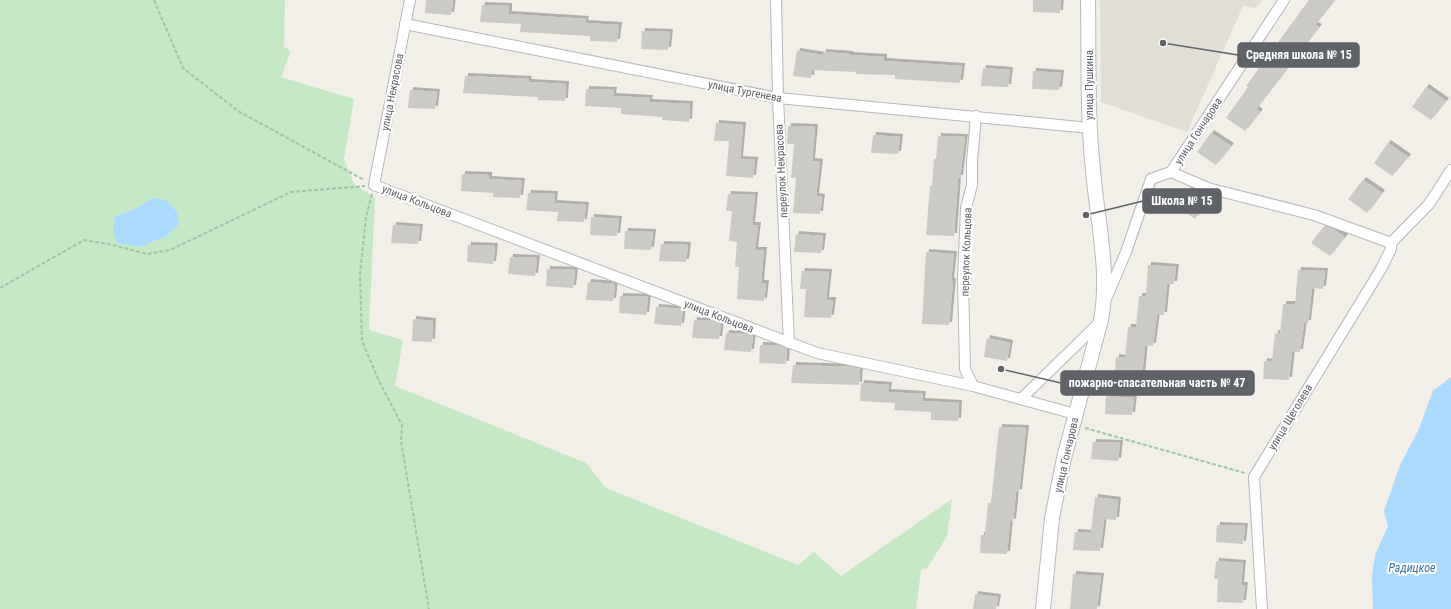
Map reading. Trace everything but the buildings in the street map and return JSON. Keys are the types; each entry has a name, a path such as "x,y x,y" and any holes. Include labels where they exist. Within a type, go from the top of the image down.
{"street":[{"name":"улица Некрасова","path":"374,185 410,0"},
{"name":"переулок Некрасова","path":"776,0 778,98 789,342"},
{"name":"улица Пушкина","path":"1088,0 1092,170"},
{"name":"улица Гончарова","path":"1104,303 1126,252 1151,179 1171,172 1284,0"},
{"name":"улица Тургенева","path":"405,24 778,98 1090,128"},
{"name":"переулок Кольцова","path":"973,386 965,369 963,279 966,208 972,186 972,162 976,116"},
{"name":"улица Гончарова","path":"1043,609 1052,518 1064,458 1101,320 1104,303 1102,250 1092,170"},
{"path":"1171,172 1208,188 1314,215 1391,242"},
{"name":"улица Щеголева","path":"1254,476 1381,268 1391,249 1391,242 1429,204 1449,175"},
{"name":"улица Кольцова","path":"374,185 817,353 973,386 1021,399 1074,419"},
{"path":"1021,399 1101,320"},
{"path":"1254,476 1262,609"}],"path":[{"path":"154,0 183,68 238,111 374,185"},
{"path":"0,288 84,240 114,245 147,254 170,250 291,192 374,185"},
{"path":"374,185 366,217 360,274 362,341 379,381 402,425 401,441 429,609"},
{"path":"1074,419 1254,476"}],"shaded area":[{"path":"1100,0 1263,0 1256,8 1243,6 1187,132 1101,102"}],"green space":[{"path":"0,0 285,0 284,47 291,51 281,77 354,99 344,159 354,184 375,198 369,330 403,340 395,386 586,463 606,488 798,565 814,552 841,576 952,499 947,536 928,567 921,570 916,609 0,609","holes":["152,198 178,224 165,237 139,247 114,217 137,208"]}],"water":[{"path":"152,198 166,200 177,212 179,224 165,237 139,247 117,243 113,231 114,217 137,208"},
{"name":"Радицкое","path":"1451,377 1451,609 1373,609 1372,576 1375,555 1388,526 1384,511 1400,465 1418,431 1433,391"}],"place":[{"name":"Средняя школа № 15","path":"1163,43"},
{"name":"Школа № 15","path":"1086,215"},
{"name":"пожарно-спасательная часть № 47","path":"1001,369"}]}
